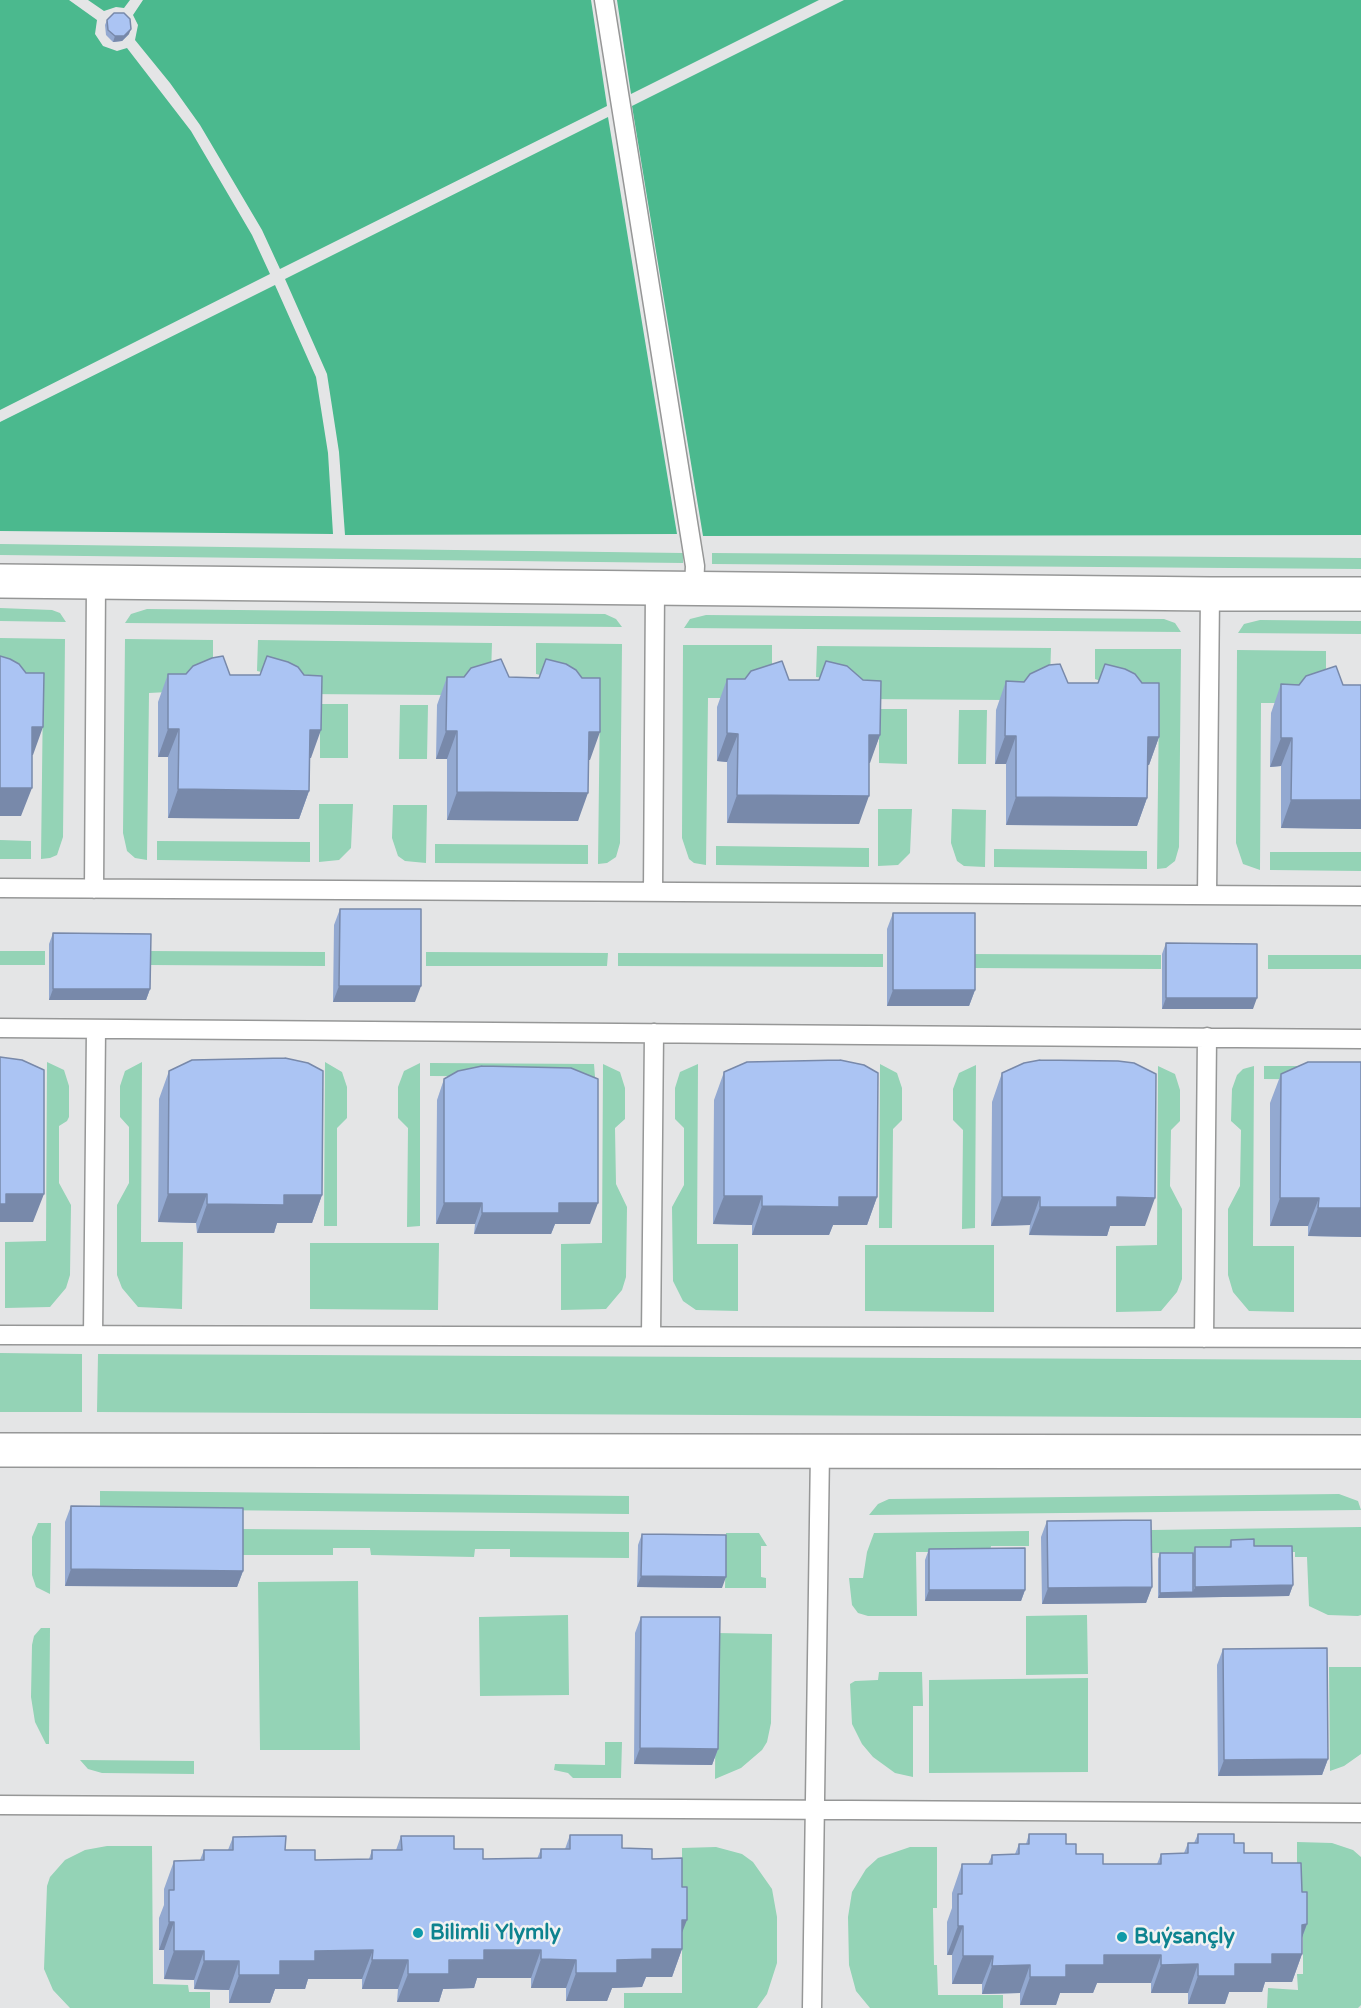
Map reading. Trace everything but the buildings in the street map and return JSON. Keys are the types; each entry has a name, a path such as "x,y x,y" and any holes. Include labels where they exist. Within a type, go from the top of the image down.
{"street":[{"path":"0,581 1361,594"},
{"path":"0,1450 1361,1452"}],"lane":[{"path":"604,0 695,566 694,587"},
{"path":"94,889 96,583"},
{"path":"653,892 655,587"},
{"path":"1207,895 1209,594"},
{"path":"0,888 1361,896"},
{"path":"0,1028 1361,1039"},
{"path":"93,1335 96,1029"},
{"path":"651,1336 654,1033"},
{"path":"1204,1338 1207,1037"},
{"path":"0,1335 1361,1338"},
{"path":"812,2008 820,1451"},
{"path":"0,1805 1361,1813"}],"green space":[{"path":"0,0 69,0 97,20 95,34 103,46 117,51 127,48 191,131 252,235 270,274 0,410"},
{"path":"88,0 130,0 124,8 116,7 104,11"},
{"path":"143,0 591,0 607,106 280,269 262,230 200,125 135,40 138,25 133,15"},
{"path":"617,0 819,0 631,94"},
{"path":"844,0 1361,0 1361,535 703,536 632,106"},
{"path":"608,117 677,534 345,535 339,452 327,374 285,279"},
{"path":"275,285 316,377 328,453 333,534 0,531 0,422"},
{"path":"0,544 683,553 683,563 0,555"},
{"path":"712,553 1361,558 1361,569 712,564"},
{"path":"0,608 52,610 60,613 66,622 0,621"},
{"path":"147,609 605,614 616,619 622,627 125,623 131,614"},
{"path":"706,615 1164,619 1175,623 1181,632 684,628 690,619"},
{"path":"1260,620 1361,621 1361,634 1238,633 1244,624"},
{"path":"0,638 65,639 63,837 57,855 50,858 41,859 43,692 0,674"},
{"path":"125,639 213,640 213,671 168,692 149,693 147,860 135,858 127,851 123,833"},
{"path":"258,640 492,643 491,674 446,695 303,694 271,674 257,671"},
{"path":"536,643 622,644 620,843 616,857 607,863 598,864 600,697 536,674"},
{"path":"683,645 772,645 772,677 727,698 708,698 706,865 694,863 689,859 682,838"},
{"path":"817,646 1051,648 1050,679 1005,700 862,699 830,679 816,677"},
{"path":"1095,649 1181,649 1179,847 1175,861 1166,868 1157,869 1159,702 1095,679"},
{"path":"1237,650 1326,651 1326,681 1281,703 1261,703 1260,870 1243,864 1236,843"},
{"path":"320,704 348,704 348,758 320,758"},
{"path":"400,705 428,705 427,759 399,759"},
{"path":"879,709 907,709 907,764 879,763"},
{"path":"959,710 987,710 986,764 958,764"},
{"path":"319,804 353,804 351,848 339,860 319,862"},
{"path":"393,805 427,805 426,863 405,861 398,856 392,838"},
{"path":"878,809 912,809 910,853 898,865 878,866"},
{"path":"952,809 986,810 985,867 964,866 957,861 951,843"},
{"path":"0,840 31,841 31,859 0,859"},
{"path":"157,841 310,842 310,862 157,860"},
{"path":"435,844 588,845 588,864 435,863"},
{"path":"716,846 869,848 869,867 716,865"},
{"path":"994,849 1147,851 1147,869 994,867"},
{"path":"1270,852 1361,852 1361,871 1270,870"},
{"path":"0,951 45,951 45,965 0,965"},
{"path":"147,951 325,952 325,966 147,965"},
{"path":"426,952 608,953 607,966 426,966"},
{"path":"618,953 883,954 883,967 618,966"},
{"path":"969,954 1161,955 1161,969 970,968"},
{"path":"1268,955 1361,955 1361,969 1268,969"},
{"path":"47,1062 64,1070 69,1086 69,1117 59,1126 59,1183 71,1205 70,1275 66,1288 50,1307 5,1308 5,1242 46,1241"},
{"path":"142,1062 141,1242 183,1242 182,1309 138,1307 122,1288 117,1275 117,1205 129,1183 129,1127 120,1117 120,1086 125,1071"},
{"path":"325,1062 342,1072 347,1087 347,1118 337,1128 337,1226 324,1226"},
{"path":"420,1063 420,1226 407,1227 408,1128 398,1118 398,1087 404,1071"},
{"path":"430,1063 594,1064 595,1077 430,1076"},
{"path":"603,1064 620,1072 625,1088 625,1119 615,1128 616,1184 627,1207 626,1277 622,1290 606,1309 561,1310 561,1244 602,1243"},
{"path":"698,1064 697,1244 738,1244 738,1311 696,1310 683,1301 673,1281 672,1207 684,1185 684,1128 675,1119 675,1088 680,1072"},
{"path":"880,1064 897,1073 902,1088 902,1120 893,1129 892,1228 879,1228"},
{"path":"976,1065 975,1228 962,1229 963,1130 953,1120 953,1089 959,1073"},
{"path":"1158,1066 1175,1074 1180,1090 1180,1121 1171,1130 1170,1186 1182,1209 1182,1279 1177,1292 1161,1311 1116,1312 1116,1246 1157,1245"},
{"path":"1254,1066 1253,1246 1294,1246 1294,1312 1249,1311 1233,1292 1228,1275 1228,1209 1240,1186 1241,1130 1231,1121 1232,1089 1237,1075 1243,1069"},
{"path":"1264,1066 1361,1066 1361,1080 1264,1079"},
{"path":"310,1243 439,1243 438,1310 310,1309"},
{"path":"865,1245 994,1245 994,1312 865,1311"},
{"path":"0,1353 82,1354 82,1412 0,1412"},
{"path":"98,1354 1361,1360 1361,1418 97,1412"},
{"path":"100,1491 629,1496 629,1514 100,1509"},
{"path":"1339,1494 1358,1501 1361,1510 869,1515 878,1504 889,1499"},
{"path":"38,1523 51,1523 50,1594 36,1587 32,1575 32,1537"},
{"path":"1361,1527 1361,1615 1358,1616 1328,1615 1309,1606 1307,1557 1295,1557 1295,1552 1151,1553 1151,1530"},
{"path":"240,1529 629,1532 629,1558 510,1557 510,1549 475,1549 474,1557 371,1555 370,1548 333,1548 333,1555 240,1555"},
{"path":"1029,1531 1029,1546 991,1546 990,1552 916,1552 917,1616 868,1616 858,1613 852,1605 849,1578 863,1578 867,1552 874,1533"},
{"path":"726,1533 759,1533 767,1546 761,1546 761,1577 766,1578 766,1588 725,1588"},
{"path":"358,1581 360,1750 260,1750 258,1582"},
{"path":"568,1615 569,1695 480,1696 479,1617"},
{"path":"1087,1615 1088,1674 1026,1675 1026,1616"},
{"path":"41,1628 50,1628 49,1744 46,1744 35,1722 31,1697 32,1645 34,1636"},
{"path":"716,1633 772,1634 771,1723 767,1742 762,1750 741,1768 715,1779"},
{"path":"1329,1667 1361,1667 1361,1754 1344,1766 1330,1771"},
{"path":"879,1672 922,1672 923,1706 913,1706 913,1777 895,1773 873,1757 862,1744 852,1724 850,1684 855,1681 878,1680"},
{"path":"1088,1678 1088,1772 929,1773 929,1680"},
{"path":"605,1742 622,1742 621,1778 573,1778 568,1773 554,1770 555,1764 605,1765"},
{"path":"80,1760 194,1761 194,1774 102,1773 88,1769"},
{"path":"1297,1842 1332,1843 1353,1850 1361,1857 1361,2005 1358,2008 1267,2008 1268,1988 1298,1990 1297,1974 1303,1974 1303,1898 1297,1898"},
{"path":"107,1846 152,1846 153,1984 188,1985 189,1992 210,1992 210,2008 70,2008 53,1990 44,1969 47,1886 50,1877 65,1860 85,1850"},
{"path":"716,1847 742,1854 753,1862 772,1889 777,1917 777,1963 767,1994 757,2008 624,2008 624,1993 682,1993 682,1848"},
{"path":"910,1847 937,1847 937,1908 933,1908 934,1965 937,1965 938,1995 1003,1995 1003,2008 870,2008 856,1991 849,1965 848,1917 852,1892 866,1869 878,1858"}],"place":[{"name":"Bilimli Ylymly","path":"418,1933"},
{"name":"Buýsançly","path":"1122,1937"}]}
